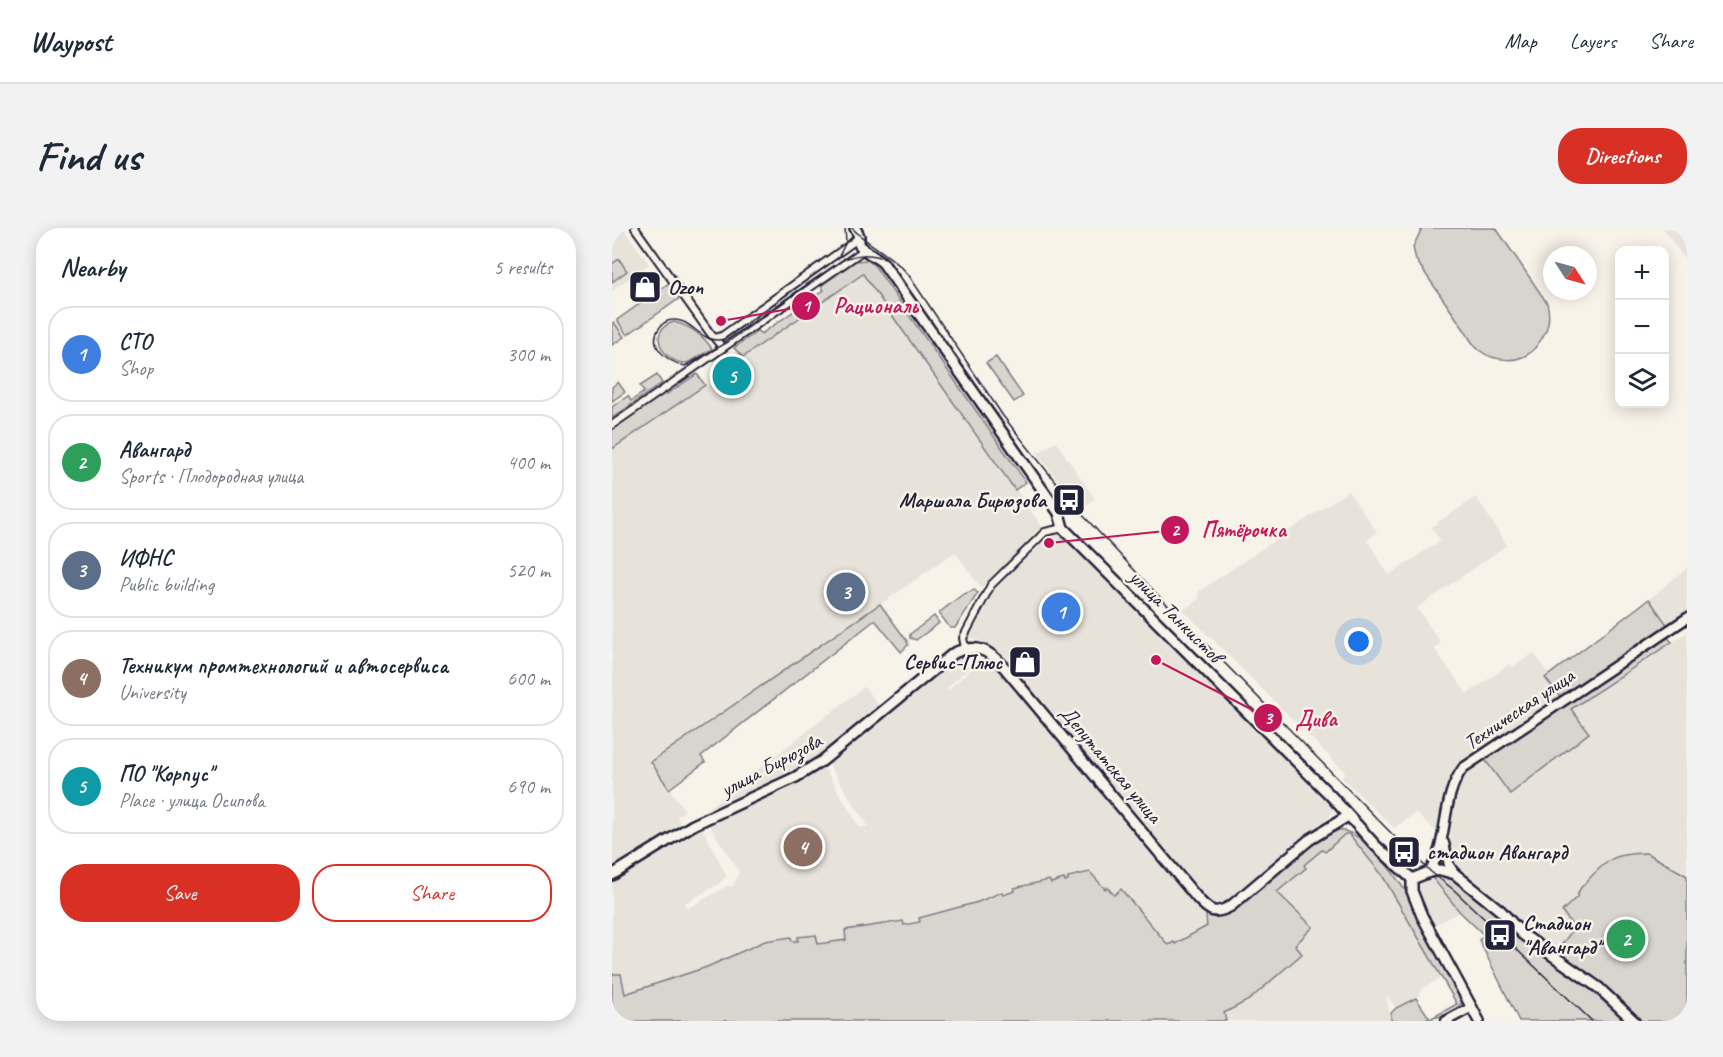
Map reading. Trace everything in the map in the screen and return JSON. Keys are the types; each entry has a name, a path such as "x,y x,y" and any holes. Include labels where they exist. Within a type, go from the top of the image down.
{"main road":[{"name":"улица Танкистов","path":"858,240 883,263 1059,513 1063,528 1412,879"},
{"name":"Депутатская улица","path":"965,648 984,651 999,661 1205,906 1216,912 1230,906 1308,840 1348,816"},
{"name":"улица Бирюзова","path":"612,875 693,825 796,777 822,761 954,653 965,648"},
{"path":"1479,1021 1422,916 1412,891 1412,879 1429,872 1441,870 1455,873 1501,911 1522,934 1585,976 1626,1011 1634,1021"}],"street":[{"path":"635,228 723,348"},
{"path":"715,338 739,325 858,240"},
{"path":"612,424 723,348 858,240"},
{"path":"965,648 963,638 991,585 1045,532 1063,528"},
{"name":"Техническая улица","path":"1429,872 1436,861 1443,836 1449,796 1463,768 1687,618"},
{"path":"1443,836 1449,865 1455,873"},
{"path":"1446,1021 1472,1006"}],"shaded area":[{"path":"612,228 623,228 649,264 612,291"},
{"path":"1422,228 1496,228 1547,303 1549,316 1542,339 1529,354 1515,359 1500,359 1485,354 1473,343 1416,260 1413,247"},
{"path":"1663,228 1687,228 1687,263"},
{"path":"619,259 627,271 612,282 612,264"},
{"path":"867,260 874,265 1026,482 1015,490 863,274 743,357 734,348 758,331 761,334 824,290 821,286 856,261"},
{"path":"863,273 1043,528 981,588 955,552 652,765 685,811 677,816 678,827 612,869 612,449 705,385 707,386 744,359 743,357"},
{"path":"669,283 680,298 627,335 617,320"},
{"path":"614,322 624,337 612,345 612,324"},
{"path":"674,322 696,332 712,349 687,363 670,358 661,346 659,338 665,326"},
{"path":"996,357 1023,396 1014,402 986,363"},
{"path":"697,374 705,385 612,449 612,429"},
{"path":"657,375 662,383 612,418 612,407 628,396 631,401 644,392 640,386"},
{"path":"618,382 625,392 612,401 612,387"},
{"path":"1056,442 1095,499 1080,511 1037,453"},
{"path":"1348,491 1377,532 1367,540 1389,575 1440,541 1431,527 1476,497 1507,545 1417,608 1441,643 1434,648 1467,694 1510,664 1513,667 1534,653 1549,675 1545,679 1561,698 1455,774 1446,794 1439,834 1416,813 1394,828 1342,778 1345,772 1183,610 1200,598 1198,592"},
{"path":"1055,533 1068,539 1329,799 1333,807 1330,817 1224,903 1216,906 1207,901 1000,654 980,641 970,638 969,635 992,586 1047,534"},
{"path":"1687,568 1687,613 1668,626 1649,599"},
{"path":"974,590 978,593 955,628 950,628 939,613 962,595"},
{"path":"1649,599 1668,626 1561,698 1545,678"},
{"path":"880,604 907,641 908,645 901,652 875,620 701,756 705,762 669,789 651,762"},
{"path":"934,616 939,623 916,640 910,638 910,634"},
{"path":"1687,632 1687,876 1647,853 1606,861 1578,891 1577,897 1562,911 1574,928 1557,951 1527,932 1463,875 1451,858 1450,821 1456,788 1465,771 1483,757 1510,794 1589,732 1571,709"},
{"path":"1664,637 1672,642 1571,709 1589,733 1510,794 1483,757"},
{"path":"966,652 978,654 976,661 947,688 948,690 986,656 991,659 1207,913 1207,926 1169,945 1120,889 1114,895 1092,876 1068,878 1069,880 1063,879 1050,883 1049,880 1014,888 1015,891 1009,894 1003,895 1002,892 904,926 903,921 846,930 846,940 817,944 815,935 798,938 799,941 792,941 791,938 765,941 707,967 624,994 621,975 612,974 612,880 701,826 727,876 717,885 685,903 687,909 727,886 733,886 739,872 708,823 817,767 827,772 860,828 868,826 827,762 957,656"},
{"path":"864,687 881,708 843,740 793,773 710,813 700,814"},
{"path":"1339,830 1357,836 1375,852 1411,900 1463,996 1460,1004 1454,1010 1431,1018 1457,1004 1382,875 1349,834 1345,834 1325,852 1322,850 1304,865 1306,868 1277,892 1313,927 1295,945 1302,954 1249,1000 1224,1013 1226,1021 612,1021 612,974 621,974 625,994 707,967 765,941 791,937 792,941 798,941 798,937 816,935 818,944 846,940 845,930 903,921 904,925 920,922 919,918 978,902 1002,892 1003,895 1015,891 1014,888 1049,880 1051,883 1064,879 1065,881 1068,877 1090,872 1105,889 1107,887 1114,895 1121,889 1168,945 1174,942 1175,944 1207,926 1207,913 1217,917 1229,913 1318,839"},
{"path":"1345,834 1349,835 1382,875 1443,977 1424,987 1416,998 1396,1008 1386,995 1391,1021 1226,1021 1224,1013 1249,1000 1312,927 1277,892 1305,868 1303,865 1323,849 1325,852"},
{"path":"1647,853 1687,876 1687,1021 1640,1021 1612,992 1557,951 1574,928 1562,911 1577,897 1583,885 1613,858 1627,854"},
{"path":"1438,874 1458,882 1473,892 1507,926 1574,973 1626,1021 1519,1021 1479,940 1484,935 1460,912 1431,876"},
{"path":"1431,876 1460,912 1432,926 1421,903 1419,889 1420,884"},
{"path":"1416,998 1430,1018 1391,1021 1391,1013"}],"tram line":[{"path":"845,228 846,242 838,258 724,339 709,339 686,323 671,320 663,324 656,334 657,347 666,357 685,366 728,342 843,260 864,255 884,258"},
{"path":"852,228 908,274 1003,416 1078,510 1392,834 1592,1021"}],"place":[{"name":"Ozon","path":"645,287"},
{"name":"Рациональ","path":"721,321"},
{"name":"ПО \"Корпус\"","path":"732,376"},
{"name":"Маршала Бирюзова","path":"1069,500"},
{"name":"Пятёрочка","path":"1049,543"},
{"name":"ИФНС","path":"846,592"},
{"name":"СТО","path":"1061,612"},
{"name":"Дива","path":"1156,660"},
{"name":"Сервис-Плюс","path":"1025,662"},
{"name":"Техникум промтехнологий и автосервиса","path":"803,847"},
{"name":"стадион Авангард","path":"1404,852"},
{"name":"Стадион \"Авангард\"","path":"1500,935"},
{"name":"Авангард","path":"1626,939"}]}
